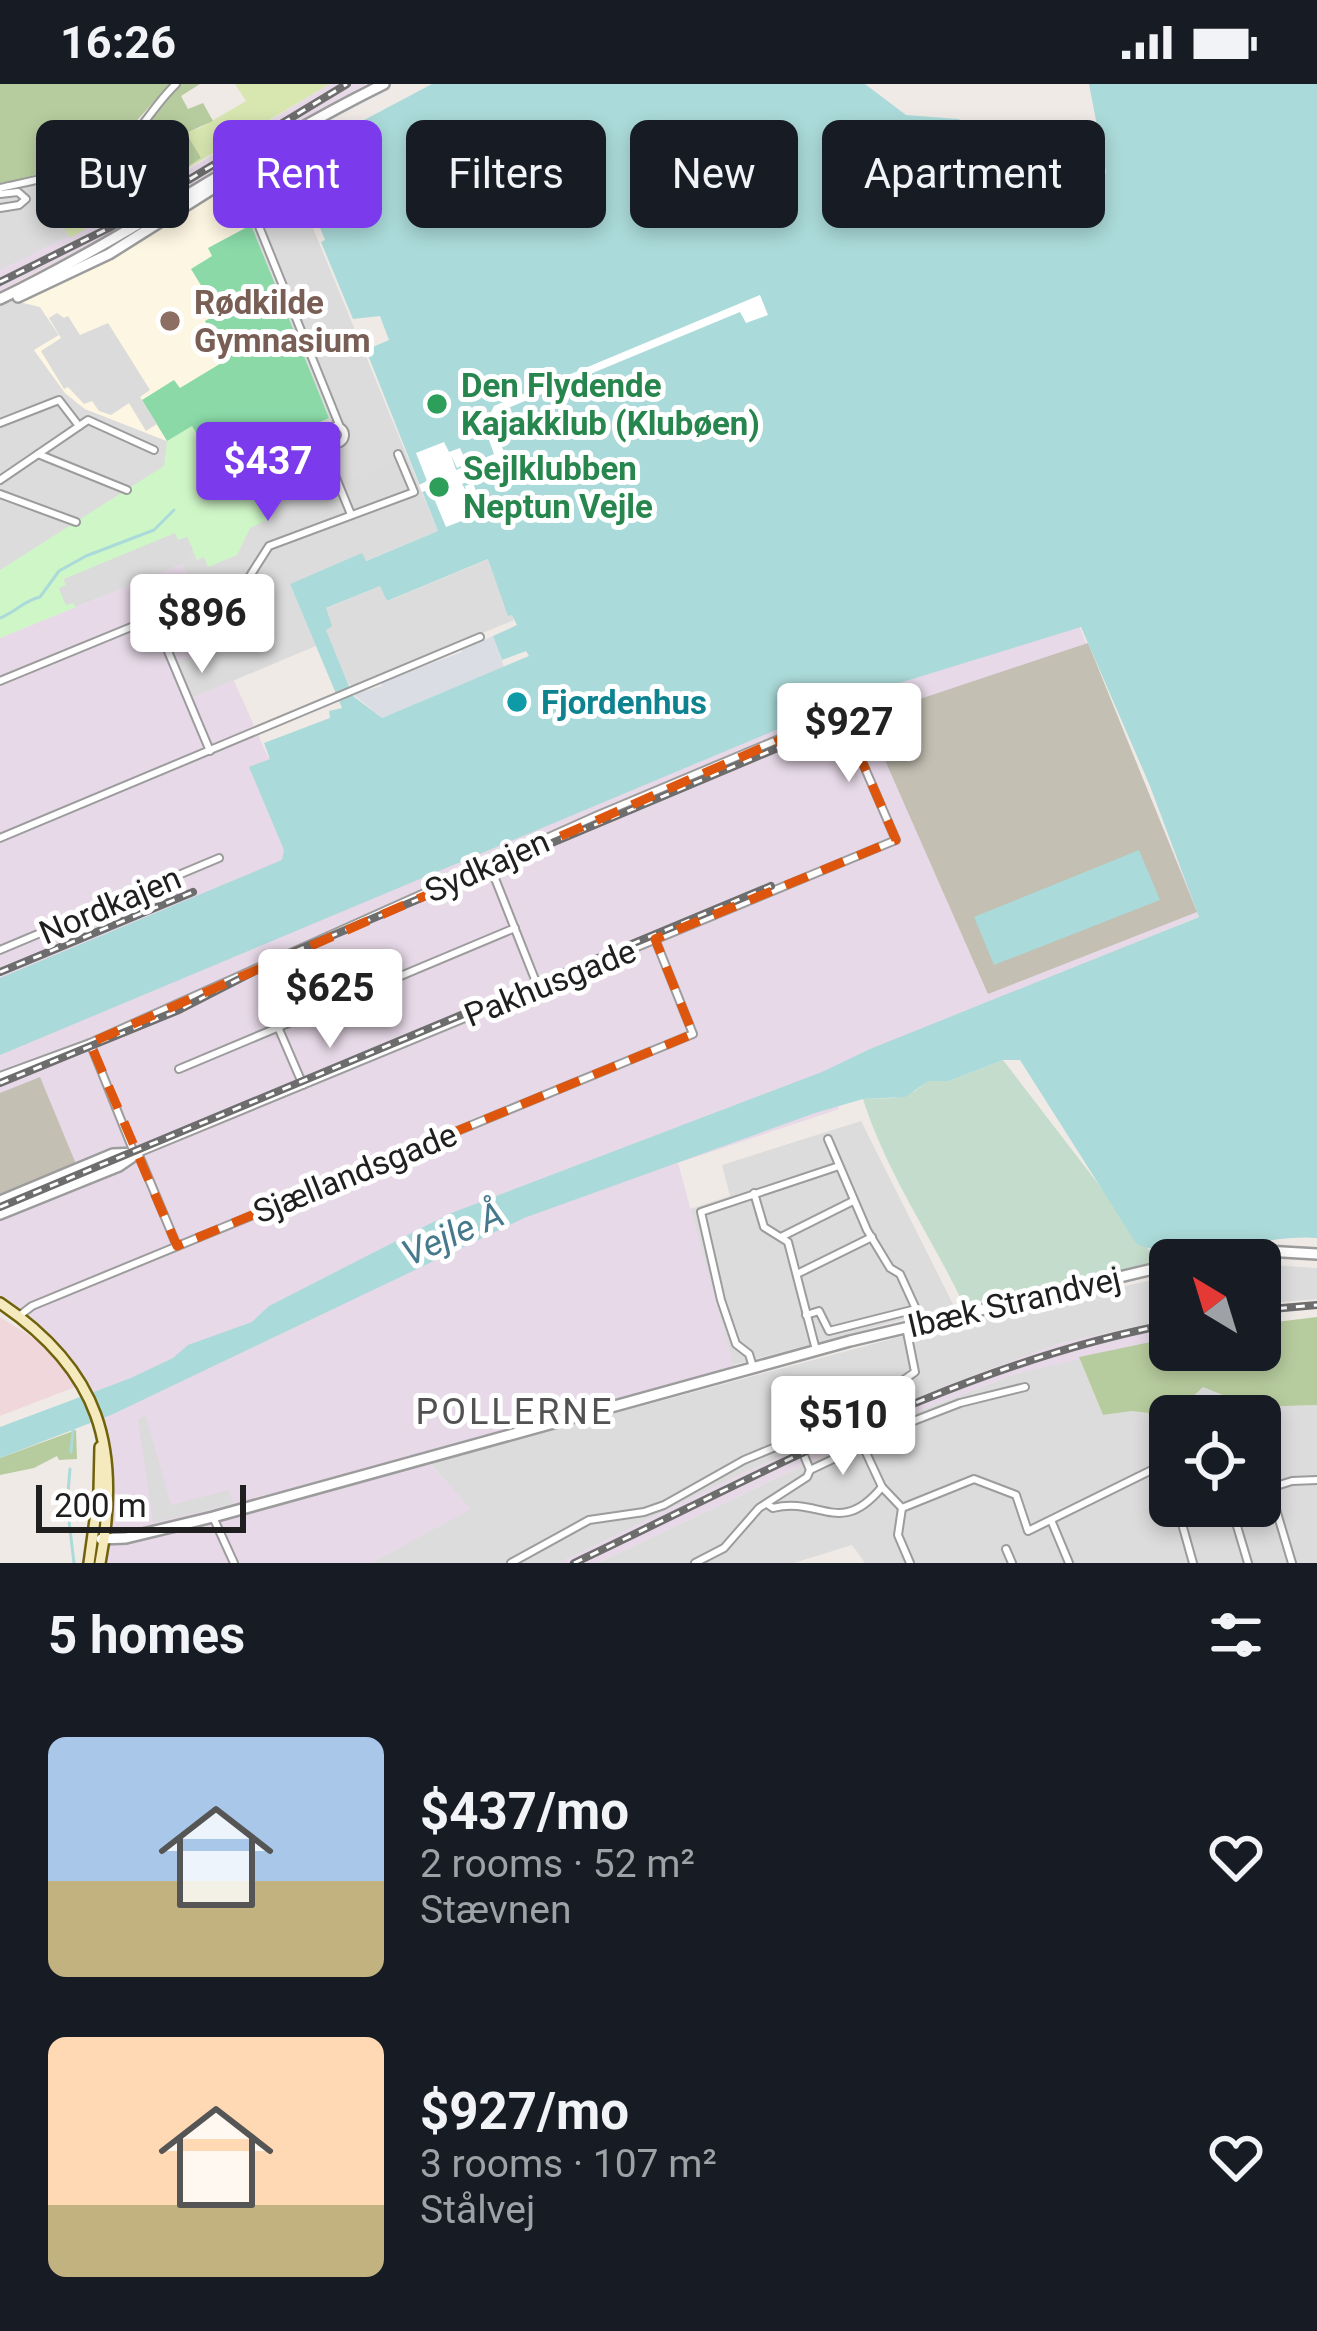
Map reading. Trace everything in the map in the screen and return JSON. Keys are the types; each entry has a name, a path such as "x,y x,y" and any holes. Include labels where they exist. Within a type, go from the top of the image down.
{"main road":[{"path":"7,1311 61,1352 84,1388 100,1432 110,1475 89,1563"},
{"path":"98,1539 100,1563"}],"street":[{"path":"0,191 104,156 132,137 176,84"},
{"path":"316,120 384,84"},
{"path":"0,301 213,184"},
{"path":"0,191 18,192 26,199 0,208"},
{"path":"260,228 340,427 328,431 334,443 329,461 350,514"},
{"path":"0,409 4,422 59,400 79,426"},
{"path":"0,480 88,420 154,450"},
{"path":"38,454 127,490"},
{"path":"0,681 248,579 268,546 413,491 398,454"},
{"path":"0,494 76,522"},
{"path":"154,618 215,750"},
{"path":"0,838 480,637"},
{"name":"Sydkajen","path":"0,1076 90,1043 598,815 841,713 896,840"},
{"path":"598,815 602,826"},
{"name":"Pakhusgade","path":"0,1214 118,1166 136,1152 896,840"},
{"name":"Nordkajen","path":"0,950 219,858"},
{"path":"490,866 538,987"},
{"path":"178,1069 515,928"},
{"name":"Sjællandsgade","path":"7,1311 32,1306 693,1034 655,939"},
{"path":"278,1028 303,1085"},
{"path":"90,1043 177,1246"},
{"path":"806,1316 819,1311 829,1331 916,1309 900,1274 890,1268 872,1238 828,1139"},
{"name":"Pakhusgade","path":"0,1201 113,1154 136,1152"},
{"path":"753,1367 748,1354 736,1344 721,1300 701,1212 839,1166"},
{"path":"754,1193 764,1227 788,1242 816,1350"},
{"path":"780,1237 853,1201"},
{"path":"797,1274 872,1238"},
{"path":"1281,1252 1317,1254"},
{"name":"Ibæk Strandvej","path":"98,1539 213,1517 816,1350 1149,1270"},
{"path":"511,1563 589,1520 644,1512 744,1460 854,1414 915,1372 906,1327"},
{"path":"694,1563 724,1548 766,1503 802,1482 810,1470 959,1403 1025,1387"},
{"path":"798,1441 810,1470"},
{"path":"862,1444 883,1487 902,1508 900,1547 910,1563"},
{"path":"902,1508 974,1479 1016,1496 1028,1531 1149,1471"},
{"path":"1281,1484 1317,1480"},
{"path":"766,1503 772,1508 796,1503 830,1515 847,1514 883,1487"},
{"path":"213,1517 234,1563"},
{"path":"1051,1520 1069,1563"},
{"path":"1281,1526 1292,1563"},
{"path":"1183,1527 1193,1563"},
{"path":"1237,1527 1248,1563"},
{"path":"1006,1549 1012,1563"}],"highlighted area":[{"path":"841,713 896,840 655,939 693,1034 177,1246 90,1043"}],"shaded area":[{"path":"330,84 366,84 305,120 270,120"},
{"path":"213,155 213,175 189,189 189,169"},
{"path":"36,185 36,228 65,228 70,238 0,270 0,192"},
{"name":"Rødkilde Gymnasium","path":"213,194 213,228 249,228 329,418 220,469 192,426 167,441 85,409 65,393 34,350 59,335 40,307 16,301 150,228 189,228 189,207"},
{"path":"84,228 123,228 0,291 0,270"},
{"path":"249,228 313,228 438,531 365,561 362,554 290,584 316,646 193,697 202,610 182,564 0,636 0,291 40,307 59,336 34,350 65,393 85,409 167,441 192,426 220,468 328,418"},
{"path":"57,313 68,316 80,335 108,323 150,390 140,397 157,424 146,431 129,403 111,415 99,411 92,401 84,404 68,387 64,389 41,351 61,338 49,318"},
{"path":"397,461 407,486 373,500 370,494 368,502 356,507 346,481"},
{"path":"175,533 178,540 187,537 193,549 184,553 187,562 76,607 66,605 59,588 66,585 64,579"},
{"path":"489,559 514,620 352,686 348,683 325,629 325,609 380,586 388,601"},
{"path":"182,564 268,757 330,734 1048,566 1080,628 1200,916 828,1069 839,1109 678,1163 736,1375 425,1458 471,1509 371,1563 106,1563 109,1540 98,1542 107,1474 92,1408 67,1360 0,1307 0,638"},
{"path":"265,626 280,661 193,697 178,662 241,637 243,641 256,636 255,631"},
{"path":"493,636 504,667 382,718 353,694 382,686 381,682"},
{"path":"1088,643 1197,912 988,994 866,717"},
{"path":"40,1077 76,1164 0,1195 0,1093"},
{"path":"861,1121 954,1306 733,1365 690,1209 730,1196 722,1165"},
{"path":"1281,1265 1317,1268 1317,1299 1281,1302"},
{"path":"1149,1281 1149,1324 1058,1344 945,1386 750,1470 559,1563 371,1563 470,1509 430,1463 903,1336"},
{"path":"0,1317 40,1342 61,1363 75,1387 0,1416"},
{"path":"1149,1324 1149,1343 1016,1374 918,1411 598,1563 559,1563 750,1470 945,1386 1058,1344"},
{"path":"1079,1357 1103,1415 1149,1413 1149,1527 1281,1527 1281,1406 1317,1405 1317,1563 865,1563 852,1545 794,1563 598,1563 918,1411 1016,1374"},
{"path":"1203,1386 1224,1395 1194,1395"},
{"path":"146,1416 171,1505 229,1490 233,1504 153,1523 138,1419"}],"green space":[{"path":"0,84 170,84 137,120 36,120 36,174 0,183"},
{"path":"180,84 200,84 181,96 188,109 203,103 213,121 189,132 189,120 151,120"},
{"path":"235,84 330,84 269,120 214,120 246,101"},
{"path":"213,120 213,153 189,168 189,131"},
{"path":"189,138 201,158 189,166"},
{"path":"65,228 87,228 70,238"},
{"path":"252,228 329,418 220,469 192,426 167,441 142,400 174,380 180,388 228,359 205,321 218,313 191,269 212,256 208,248"},
{"path":"192,426 221,470 324,438 329,452 261,494 271,518 250,528 237,555 208,567 204,557 197,560 187,537 178,540 175,534 64,580 66,585 59,589 66,605 73,602 76,607 0,638 0,570 164,466 167,441"},
{"path":"198,604 212,638 175,653 163,621"},
{"path":"1003,1060 1149,1250 1149,1263 964,1305 896,1178 863,1099 895,1098 929,1081 949,1081"},
{"path":"1317,1317 1317,1405 1281,1406 1281,1395 1223,1395 1203,1387 1194,1395 1149,1395 1149,1413 1103,1415 1079,1357 1149,1342 1149,1371 1281,1371 1281,1321"},
{"path":"76,1430 77,1459 59,1460 57,1456 34,1468 0,1475 0,1458"}],"water":[{"name":"Vejle Å","path":"432,84 865,84 906,115 961,120 822,120 822,228 1105,228 1105,120 1096,120 1089,84 1317,84 1317,1238 1149,1239 1149,1248 1136,1243 1020,1060 1003,1060 949,1081 929,1081 905,1097 863,1099 815,1113 524,1218 111,1415 0,1458 0,1427 131,1378 173,1358 188,1345 252,1322 269,1306 449,1214 822,1072 1199,917 1150,786 1081,627 857,696 0,1055 0,978 282,860 284,850 249,767 270,759 264,743 330,718 329,711 342,708 290,584 362,553 366,561 438,531 366,350 389,340 380,316 353,319 321,242 325,240 320,228 382,228 382,120 364,120","holes":["488,559 508,616 517,625 493,636 502,660 526,651 529,656 382,718 353,696 326,630 332,626 326,608 380,586 387,601"]},
{"path":"1139,850 1160,900 994,965 974,917"}],"pier":[{"path":"760,295 768,315 746,323 740,312 508,408 513,421 495,429 504,452 501,459 459,477 469,475 471,480 462,484 466,491 465,486 473,483 478,496 469,500 473,511 483,507 485,512 446,527 430,489 422,492 419,485 427,481 416,453 444,442 449,452 460,448 467,463 457,468 451,455 456,470 494,454 484,426 494,406"}],"waterway":[{"path":"215,490 235,487 304,458"},
{"path":"0,618 40,597 59,571 154,530 174,510"},
{"path":"71,1452 73,1430"},
{"path":"70,1469 67,1504 74,1563"}],"railway":[{"path":"0,282 109,228 347,84"},
{"path":"0,1083 179,1010 286,955 837,723"},
{"path":"0,1207 771,886"},
{"path":"0,972 193,892"},
{"path":"1281,1308 1317,1305"},
{"path":"574,1563 940,1393 1015,1365 1149,1329"}],"place":[{"name":"Rødkilde Gymnasium","path":"170,321"},
{"name":"Den Flydende Kajakklub (Klubøen)","path":"437,404"},
{"name":"Sejlklubben Neptun Vejle","path":"439,487"},
{"name":"Fjordenhus","path":"517,702"}],"district":[{"name":"POLLERNE","path":"515,1412"}]}
